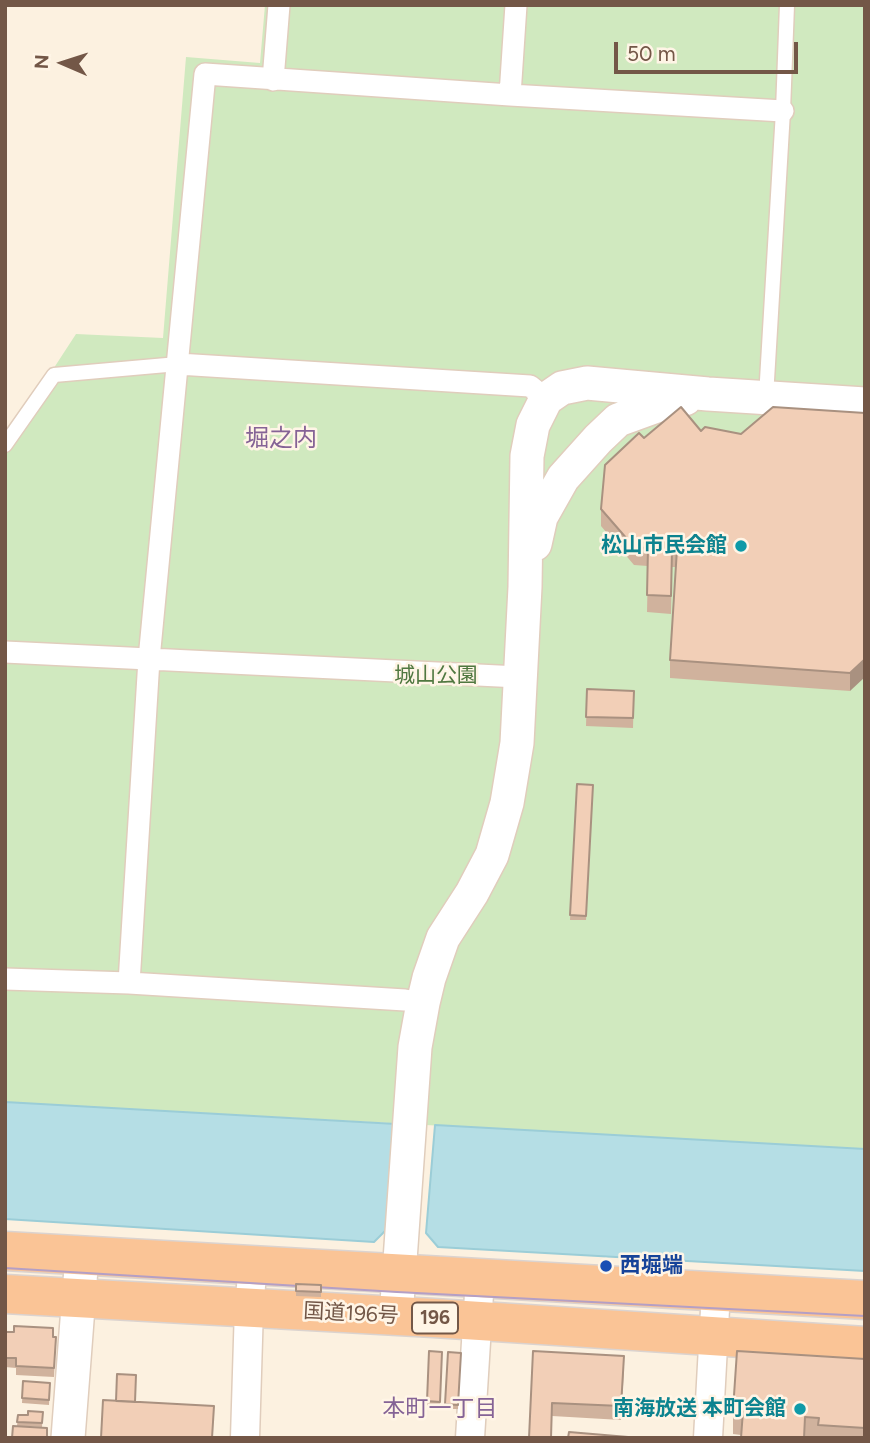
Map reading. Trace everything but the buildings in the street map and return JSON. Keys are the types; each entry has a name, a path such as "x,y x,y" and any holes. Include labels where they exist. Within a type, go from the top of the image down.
{"highway":[{"name":"国道196号","path":"5,1251 865,1300"},
{"name":"国道196号","path":"5,1294 865,1346"}],"street":[{"path":"273,80 278,5"},
{"path":"510,95 516,5"},
{"path":"129,983 149,659 205,74 783,111"},
{"path":"178,364 530,386 546,399"},
{"path":"396,1317 415,1047 423,1003 443,938 492,855 508,803 517,743 525,587 527,456 533,425 546,399 562,388 587,383 865,404"},
{"path":"587,383 607,391 614,399 618,420"},
{"path":"525,587 541,516 563,478 598,439 618,420 662,404 708,394"},
{"path":"5,652 519,677"},
{"path":"5,979 129,983 423,1003"},
{"path":"68,1438 82,1255"},
{"path":"245,1438 253,1265"},
{"path":"470,1438 480,1278"},
{"path":"708,1438 716,1291"}],"lane":[{"path":"766,397 787,5"},
{"path":"5,445 54,375 178,364"}],"green space":[{"name":"城山公園","path":"265,5 865,5 865,1149 5,1102 5,443 76,334 163,338 186,57 260,63"}],"water":[{"path":"5,1102 396,1124 386,1230 374,1242 5,1219"},
{"path":"435,1125 865,1149 865,1271 438,1247 426,1233"}],"tram line":[{"path":"5,1268 397,1292 865,1316"}],"place":[{"name":"松山市民会館","path":"741,546"},
{"name":"西堀端","path":"606,1266"},
{"name":"南海放送 本町会館","path":"800,1409"}],"district":[{"name":"堀之内","path":"281,439"},
{"name":"本町一丁目","path":"440,1409"}]}
